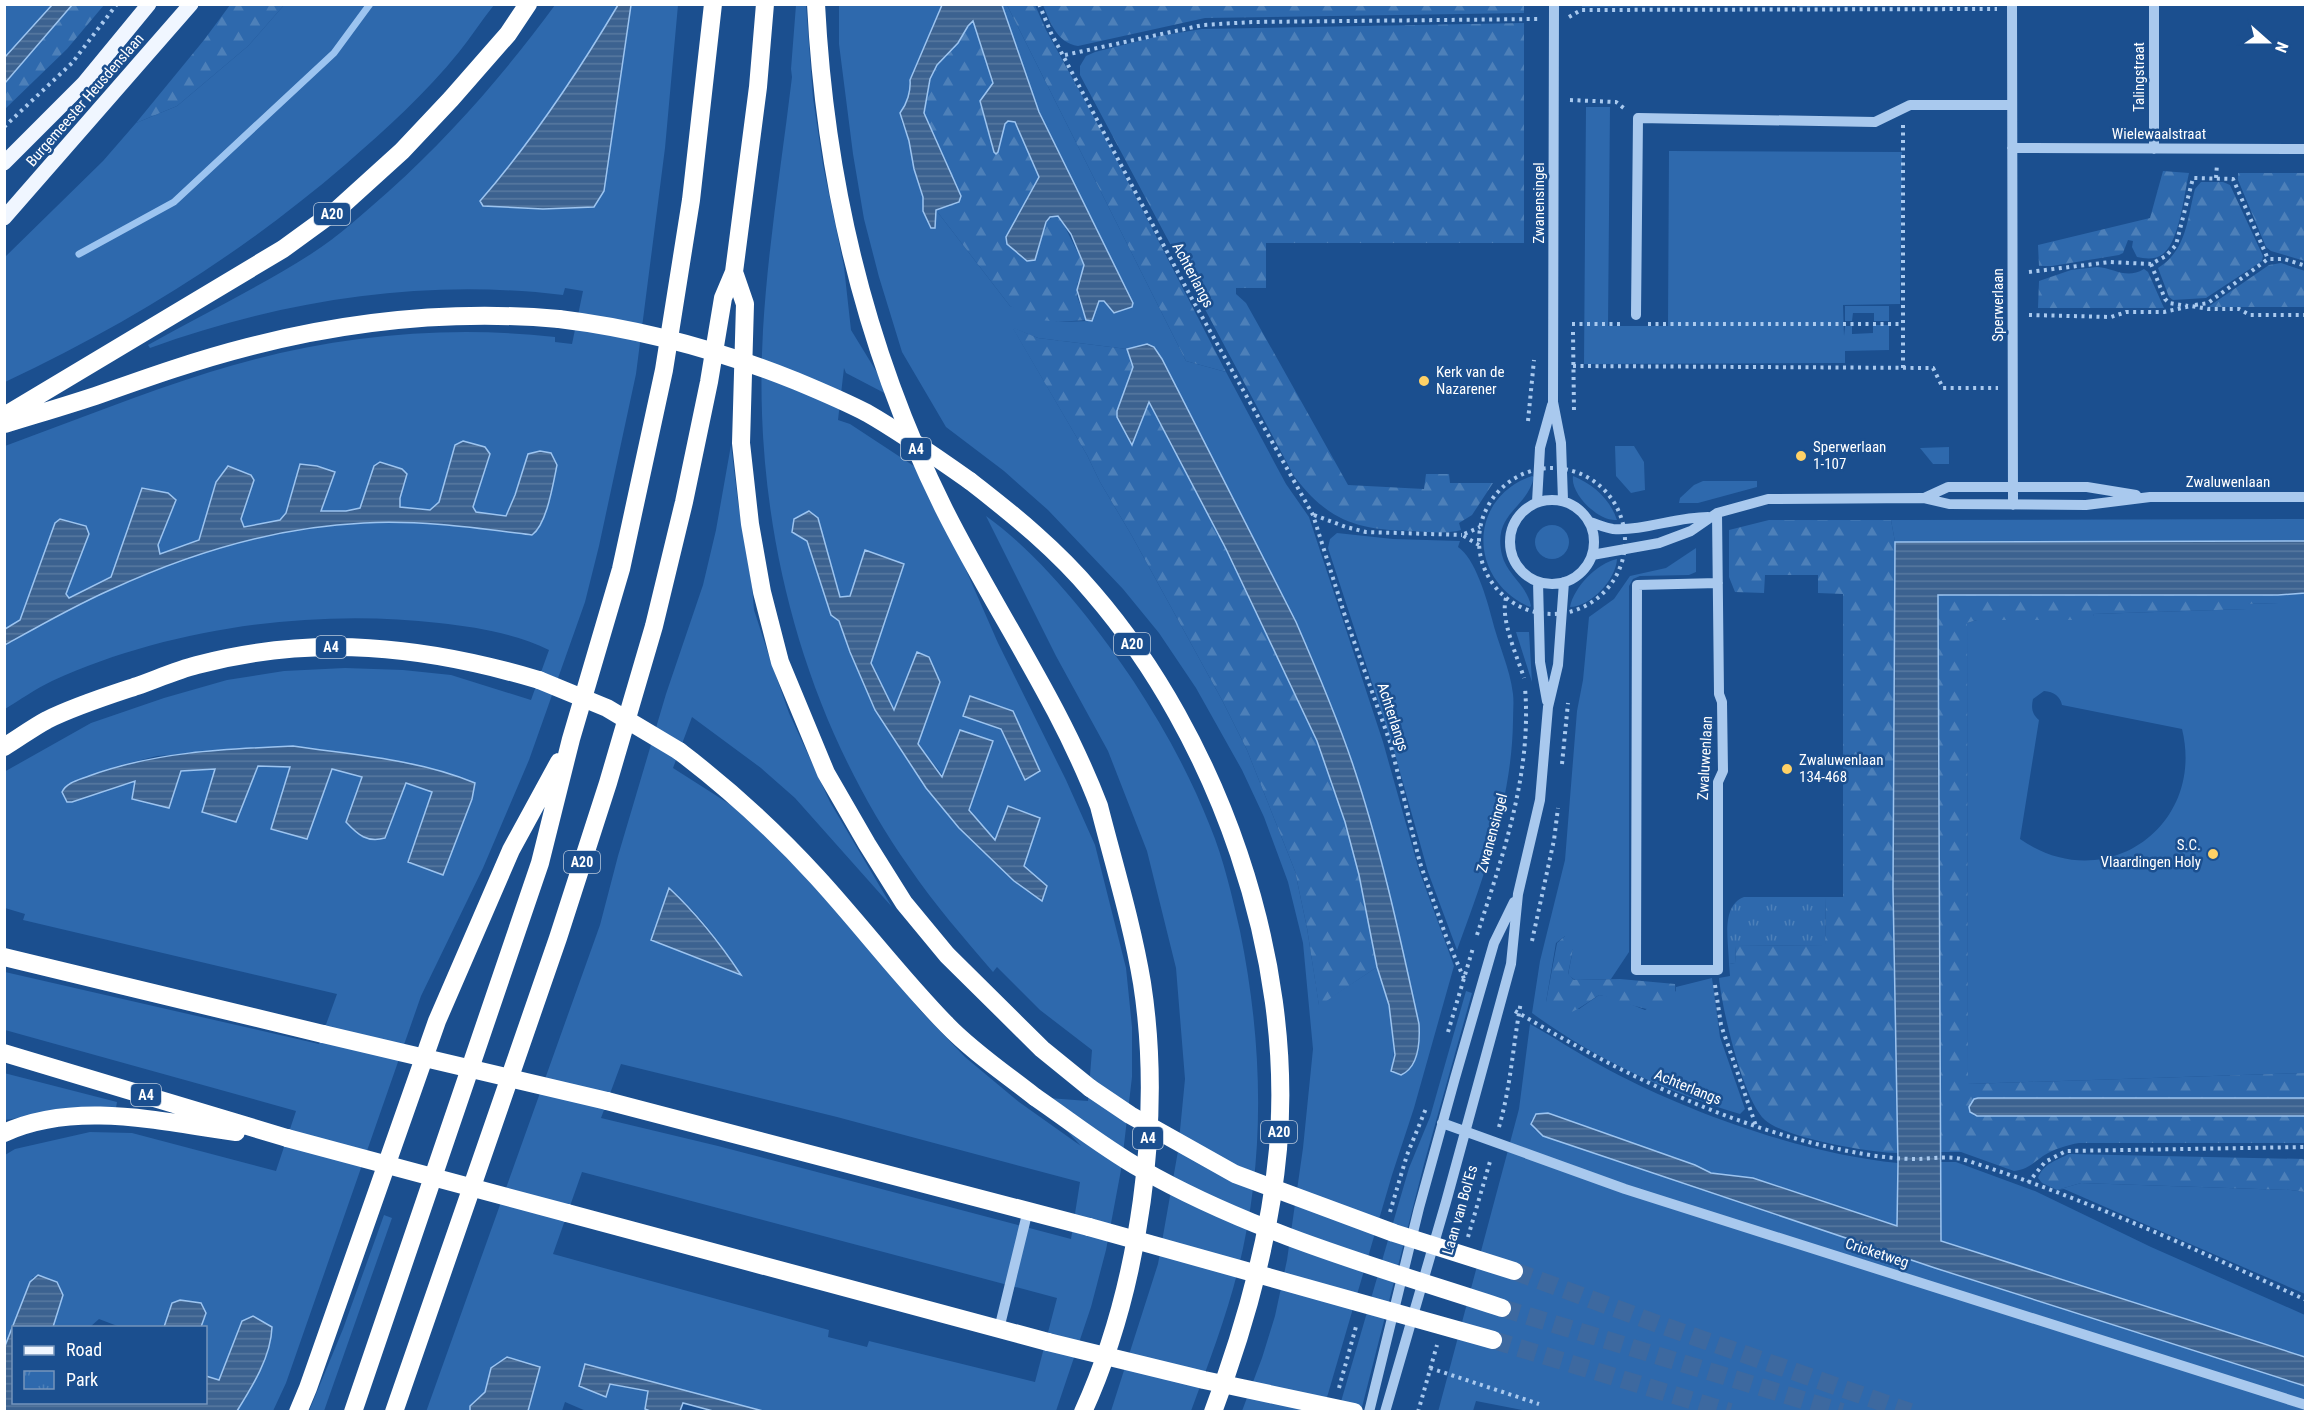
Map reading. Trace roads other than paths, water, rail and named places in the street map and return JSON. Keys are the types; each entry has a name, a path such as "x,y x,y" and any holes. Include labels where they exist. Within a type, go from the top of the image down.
{"highway":[{"name":"A20","path":"4,416 283,249 338,209 402,151 451,99 508,34 528,4"},
{"name":"A20","path":"353,1412 540,862 571,740 621,569 664,370 693,188 713,4"},
{"name":"A20","path":"394,1412 558,938 608,783 654,626 709,382 723,298 734,272 757,98 765,4"},
{"name":"A4","path":"816,4 827,132 842,217 860,289 882,360 918,453 944,510 1060,718 1092,787 1100,806 1135,946 1147,1030 1149,1074 1148,1136 1143,1197 1137,1236 1109,1343 1083,1412"},
{"name":"A4","path":"734,272 745,304 741,443 750,524 762,591 780,662 826,774 904,903 947,955 1042,1050 1090,1089 1130,1115 1235,1174 1394,1233 1514,1271"},
{"name":"A20","path":"4,424 164,371 248,346 290,337 419,318 484,317 589,323 670,338 751,363 829,395 866,413 970,481 1039,537 1094,594 1148,665 1209,776 1251,893 1269,977 1279,1058 1278,1146 1273,1199 1263,1248 1235,1351 1213,1412"},
{"name":"A4","path":"4,747 48,720 126,690 196,665 251,654 311,647 363,647 440,655 486,664 539,680 607,708 679,751 717,780 772,830 817,877 948,1026 978,1053 1035,1097 1140,1168 1202,1200 1328,1251 1502,1308"},
{"name":"A20","path":"298,1412 437,1021 511,850 571,740"},
{"path":"4,957 607,1101 1028,1210 1493,1340"},
{"name":"A4","path":"4,1053 287,1138 999,1329 1204,1380 1354,1412"},
{"path":"4,1133 29,1123 96,1116 287,1138"}],"main road":[{"name":"Burgemeester Heusdenslaan","path":"4,164 84,83 149,4"},
{"name":"Burgemeester Heusdenslaan","path":"4,218 191,4"}],"street":[{"name":"Zwanensingel","path":"1554,4 1553,402 1561,443 1563,500"},
{"name":"Talingstraat","path":"2154,4 2154,149"},
{"name":"Sperwerlaan","path":"2012,7 2013,505"},
{"path":"1637,321 1638,118 1875,122 1910,105 2012,105"},
{"name":"Wielewaalstraat","path":"2012,148 2306,148"},
{"name":"Zwanensingel","path":"1537,502 1540,448 1553,402"},
{"name":"Zwaluwenlaan","path":"1923,498 1948,488 2087,487 2150,497"},
{"name":"Zwaluwenlaan","path":"1590,522 1611,529 1657,524 1687,517 1712,515 1768,499 1923,498 1949,504 2086,505 2150,497 2306,497"},
{"path":"1563,500 1579,508 1590,522 1595,544 1592,555 1582,572 1564,582 1551,584 1538,582 1525,574 1516,563 1510,542 1515,521 1537,502 1563,500"},
{"name":"Zwaluwenlaan","path":"1592,555 1659,543 1692,531 1712,515"},
{"name":"Zwaluwenlaan","path":"1712,515 1718,583 1719,694 1722,702 1723,771 1718,782 1718,970 1636,970 1637,585 1718,583"},
{"path":"1538,582 1540,662 1548,707"},
{"path":"1369,1412 1442,1123 1494,943 1518,894 1540,800 1548,707 1558,664 1564,582"},
{"name":"Laan van Bol'Es","path":"1385,1412 1510,964 1518,894"},
{"name":"Cricketweg","path":"1442,1123 1625,1189 2306,1405"},
{"path":"999,1329 1028,1210"}],"waterway":[{"path":"79,254 174,202 334,53 370,4"}],"tunnel":[{"path":"1514,1271 1910,1412"},
{"path":"1502,1308 1842,1412"},
{"path":"1493,1340 1730,1412"}],"place":[{"name":"Kerk van de Nazarener","path":"1424,381"},
{"name":"Sperwerlaan 1-107","path":"1801,456"},
{"name":"Zwaluwenlaan 134-468","path":"1787,769"},
{"name":"S.C. Vlaardingen Holy","path":"2213,854"}]}
